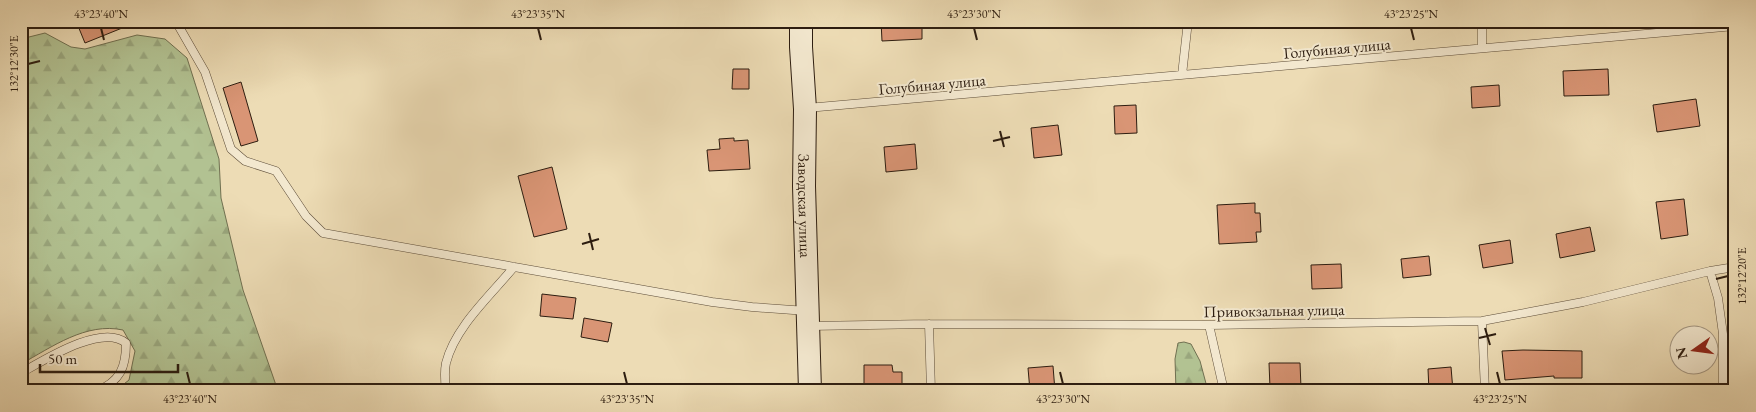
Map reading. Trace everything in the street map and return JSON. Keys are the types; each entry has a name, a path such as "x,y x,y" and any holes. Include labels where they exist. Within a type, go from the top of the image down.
{"street":[{"name":"Заводская улица","path":"801,21 805,109 804,186 810,391"}],"lane":[{"name":"Привокзальная улица","path":"174,21 205,72 231,149 245,162 276,172 306,216 324,234 807,318 929,324 1209,325 1482,321 1583,302 1735,266"},
{"path":"1182,76 1188,21"},
{"path":"1482,21 1482,48"},
{"name":"Голубиная улица","path":"805,109 1735,26"},
{"path":"446,391 444,378 446,364 460,331 514,268"},
{"path":"1710,271 1718,298 1723,334 1723,391"},
{"path":"1482,321 1485,391"},
{"path":"929,324 931,391"},
{"path":"1209,325 1224,391"},
{"path":"21,373 78,344 106,337 121,339 126,343 126,358 123,368 113,382 97,391"}],"green space":[{"path":"45,33 71,47 85,49 137,35 165,39 187,58 219,159 221,198 243,290 278,391 115,391 129,380 135,351 123,330 109,328 83,333 70,338 21,364 21,39"},
{"path":"1178,343 1191,344 1200,361 1208,391 1176,391 1175,359"}],"building":[{"path":"76,21 137,21 137,22 85,43"},
{"path":"881,21 922,21 922,39 882,41"},
{"path":"733,69 749,69 749,89 732,89"},
{"path":"1608,69 1609,95 1564,96 1563,71"},
{"path":"241,82 258,141 241,146 223,88"},
{"path":"1499,85 1500,106 1472,108 1471,87"},
{"path":"1696,99 1700,126 1657,132 1653,105"},
{"path":"1136,105 1137,133 1115,134 1114,106"},
{"path":"1058,125 1062,155 1034,158 1031,128"},
{"path":"734,138 734,141 748,140 750,169 709,171 707,150 720,149 719,139"},
{"path":"915,144 917,169 886,172 884,147"},
{"path":"552,167 567,229 534,237 518,176"},
{"path":"1684,199 1688,235 1661,239 1656,202"},
{"path":"1255,203 1255,213 1260,213 1261,232 1256,232 1257,242 1219,244 1217,205"},
{"path":"1590,227 1595,251 1560,258 1556,234"},
{"path":"1510,240 1513,263 1483,268 1479,245"},
{"path":"1429,256 1431,275 1403,278 1401,259"},
{"path":"1341,264 1342,288 1312,289 1311,265"},
{"path":"542,294 576,298 573,319 540,316"},
{"path":"584,318 612,323 608,342 581,337"},
{"path":"1502,351 1582,351 1582,378 1554,378 1554,376 1505,380"},
{"path":"1269,363 1300,363 1301,388 1270,388"},
{"path":"864,365 892,365 893,372 902,372 902,390 864,391"},
{"path":"1053,366 1055,391 1030,391 1028,368"},
{"path":"1451,367 1453,391 1429,391 1428,369"}]}
